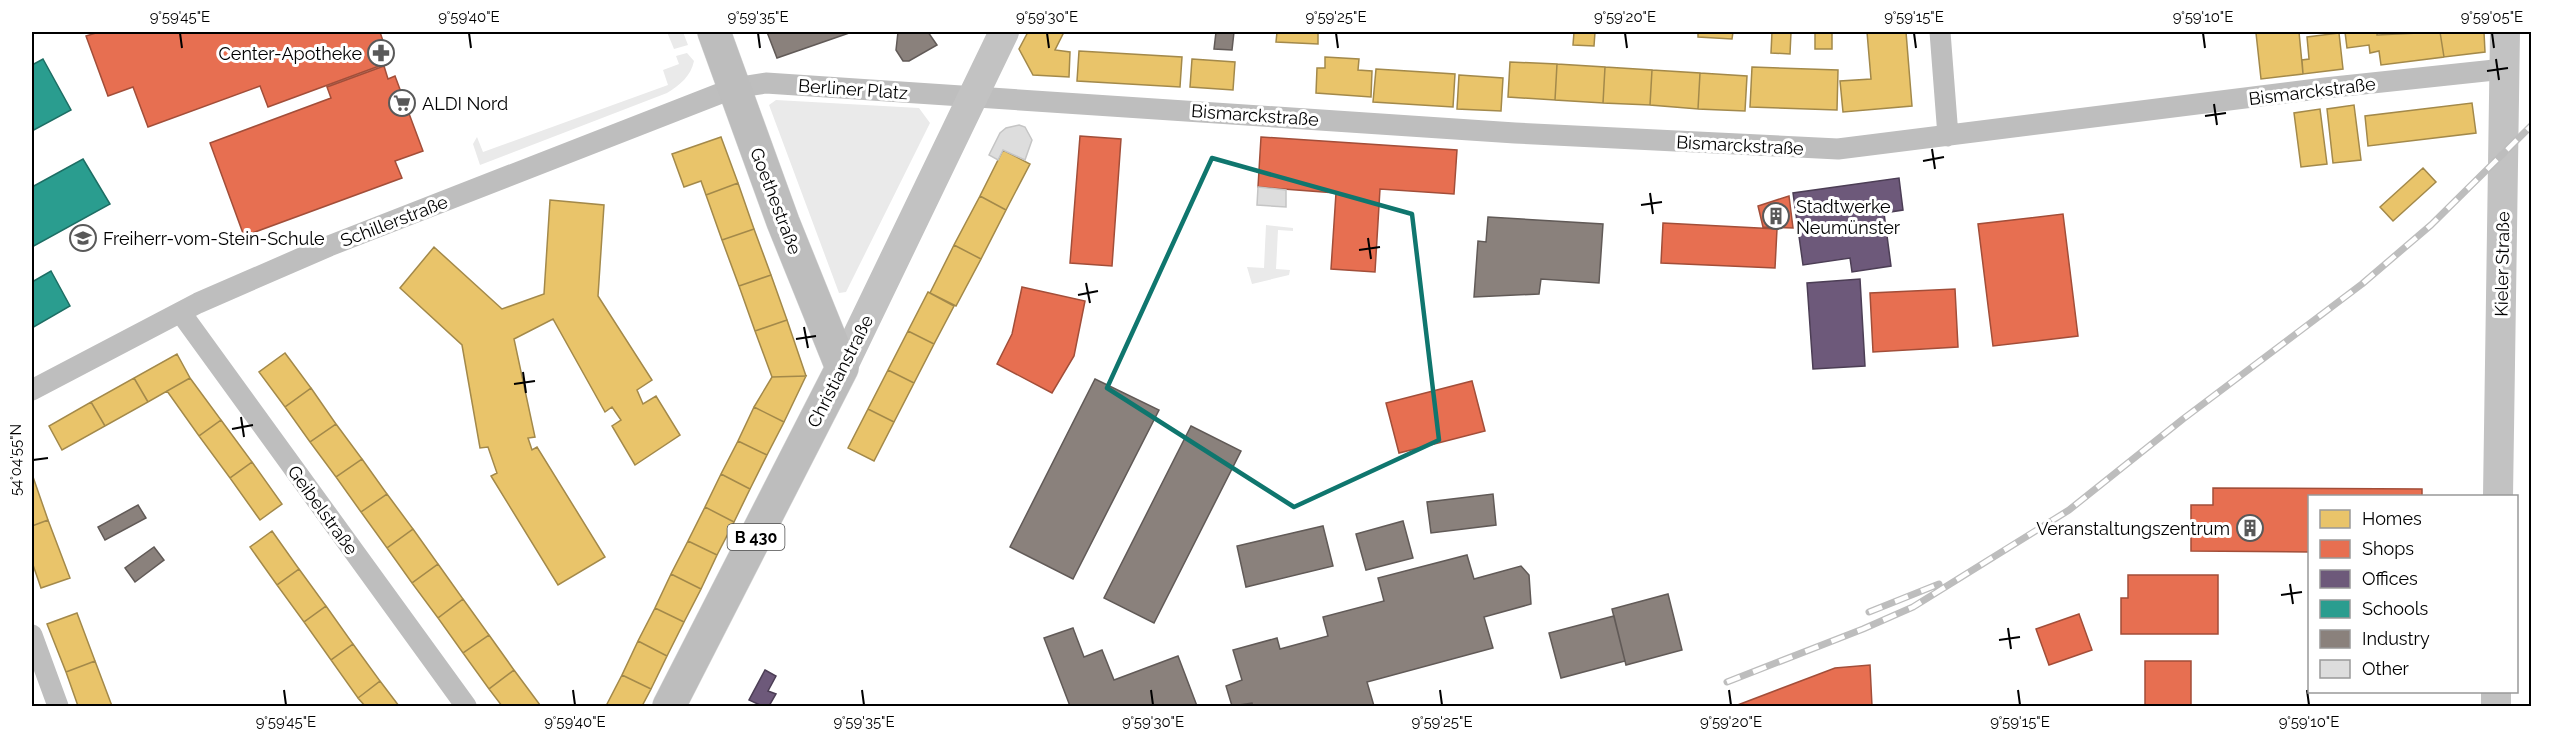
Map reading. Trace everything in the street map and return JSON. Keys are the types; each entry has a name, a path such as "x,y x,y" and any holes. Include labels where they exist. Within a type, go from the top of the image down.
{"main road":[{"name":"Goethestraße","path":"714,32 783,222 842,368"},
{"name":"Christianstraße","path":"669,706 842,368"}],"street":[{"name":"Christianstraße","path":"842,368 1004,32"},
{"path":"1940,32 1948,136"},
{"name":"Kieler Straße","path":"2498,495 2505,32"},
{"name":"Bismarckstraße","path":"973,98 1783,148 1838,149 2325,88 2504,69"},
{"name":"Berliner Platz","path":"734,88 766,83 973,98"},
{"name":"Schillerstraße","path":"32,390 181,313 329,246 734,88"},
{"name":"Geibelstraße","path":"181,313 466,706"},
{"path":"32,635 57,706"}],"highlighted area":[{"path":"1212,158 1412,214 1439,440 1294,507 1107,388"}],"shaded area":[{"path":"667,32 683,32 688,45 674,49"},
{"path":"687,53 694,61 688,76 667,93 480,165 473,144 477,137 483,152 668,85 663,70 679,64 676,56"},
{"path":"776,100 919,108 930,123 846,292 839,293 769,105"},
{"path":"1266,225 1293,228 1293,231 1278,230 1276,269 1290,270 1289,275 1252,284 1247,267 1264,268"}],"building: Homes":[{"path":"1028,32 1064,32 1055,50 1070,52 1069,77 1033,75 1019,49"},
{"path":"1277,32 1318,32 1318,44 1276,42"},
{"path":"1574,32 1595,32 1594,46 1573,45"},
{"path":"1698,32 1733,32 1732,39 1698,37"},
{"path":"1772,32 1791,32 1790,54 1771,53"},
{"path":"1815,32 1832,32 1832,49 1815,49"},
{"path":"1867,32 1906,32 1912,106 1843,112 1840,81 1871,79"},
{"path":"2299,32 2303,74 2261,79 2256,33"},
{"path":"2345,32 2377,32 2377,35 2440,32 2444,57 2381,65 2379,51 2370,53 2369,45 2347,48"},
{"path":"2440,32 2484,32 2485,52 2444,57"},
{"path":"2339,33 2343,69 2303,74 2302,60 2309,59 2307,37"},
{"path":"1079,51 1182,57 1180,87 1077,81"},
{"path":"1325,57 1359,59 1358,70 1372,71 1371,97 1316,93 1317,68 1325,68"},
{"path":"1192,59 1235,62 1233,90 1190,87"},
{"path":"1510,62 1557,64 1555,100 1508,97"},
{"path":"1557,64 1605,67 1603,103 1555,100"},
{"path":"1605,67 1652,70 1650,105 1603,103"},
{"path":"1752,67 1838,70 1837,110 1750,107"},
{"path":"1376,69 1455,74 1453,107 1373,102"},
{"path":"1652,70 1700,73 1698,109 1650,105"},
{"path":"1700,73 1747,76 1745,111 1698,109"},
{"path":"1459,75 1503,78 1501,111 1457,109"},
{"path":"2472,103 2476,133 2368,146 2365,116"},
{"path":"2354,105 2361,160 2333,163 2327,109"},
{"path":"2320,109 2327,164 2301,167 2294,113"},
{"path":"721,137 738,183 706,195 701,181 684,187 672,154"},
{"path":"1003,150 1030,164 1006,210 980,196"},
{"path":"2423,168 2436,182 2393,221 2380,207"},
{"path":"738,183 754,229 722,240 706,195"},
{"path":"980,196 1006,210 981,259 954,245"},
{"path":"550,200 604,205 598,296 652,380 637,390 643,404 656,396 680,435 635,465 612,426 621,420 612,407 605,412 553,319 514,339 535,437 528,438 532,450 537,447 605,557 558,585 491,476 497,473 488,447 480,448 462,345 400,288 434,247 502,309 544,294"},
{"path":"754,229 771,275 739,286 722,240"},
{"path":"954,245 981,259 956,306 930,293"},
{"path":"771,275 787,320 755,331 739,286"},
{"path":"928,292 954,306 934,344 908,331"},
{"path":"787,320 806,376 772,377 755,331"},
{"path":"908,331 934,344 914,383 888,370"},
{"path":"285,353 311,388 285,407 259,372"},
{"path":"177,354 190,378 148,402 134,378"},
{"path":"888,370 914,383 894,422 868,409"},
{"path":"806,376 784,422 754,407 772,377"},
{"path":"134,378 148,402 105,426 91,402"},
{"path":"190,378 221,420 199,436 167,391"},
{"path":"311,388 336,424 310,442 285,407"},
{"path":"91,402 105,426 62,450 49,426"},
{"path":"754,407 784,422 767,455 738,441"},
{"path":"868,409 894,422 874,461 848,448"},
{"path":"221,420 252,462 230,478 199,436"},
{"path":"336,424 362,459 336,477 310,442"},
{"path":"738,441 767,455 750,489 721,474"},
{"path":"362,459 387,494 361,512 336,477"},
{"path":"252,462 282,504 260,520 230,478"},
{"path":"32,474 48,520 32,526"},
{"path":"721,474 750,489 734,522 705,507"},
{"path":"387,494 413,529 387,548 361,512"},
{"path":"705,507 734,522 717,555 688,541"},
{"path":"48,520 70,578 41,588 32,562 32,526"},
{"path":"413,529 438,564 412,583 387,548"},
{"path":"272,531 299,569 277,585 250,547"},
{"path":"688,541 717,555 701,589 671,574"},
{"path":"438,564 463,599 438,618 412,583"},
{"path":"299,569 326,606 304,622 277,585"},
{"path":"671,574 701,589 684,622 655,608"},
{"path":"463,599 489,635 463,653 438,618"},
{"path":"326,606 353,644 331,660 304,622"},
{"path":"655,608 684,622 667,656 638,641"},
{"path":"77,613 95,661 66,672 47,624"},
{"path":"489,635 514,670 489,689 463,653"},
{"path":"638,641 667,656 651,689 622,675"},
{"path":"353,644 380,681 358,698 331,660"},
{"path":"95,661 112,706 78,706 66,672"},
{"path":"514,670 540,705 502,706 489,689"},
{"path":"622,675 651,689 642,706 606,706"},
{"path":"380,681 399,706 365,706 358,698"}],"building: Shops":[{"path":"99,32 380,32 390,62 268,107 260,86 148,127 133,87 108,96 86,36"},
{"path":"384,66 388,79 395,76 423,151 395,161 402,178 244,236 210,143 331,98 327,87"},
{"path":"1080,136 1121,139 1112,266 1070,263"},
{"path":"1261,137 1457,150 1454,194 1380,189 1375,272 1331,269 1336,193 1258,187"},
{"name":"Stadtwerke Neumünster","path":"1789,196 1793,228 1763,227 1758,206"},
{"path":"2063,214 2078,336 1993,346 1978,224"},
{"path":"1663,223 1777,229 1775,268 1661,263"},
{"path":"1022,287 1085,301 1074,356 1052,393 997,364 1012,334"},
{"path":"1955,289 1958,347 1873,352 1870,293"},
{"path":"1472,381 1485,431 1399,453 1386,403"},
{"name":"Veranstaltungszentrum","path":"2213,488 2422,489 2422,495 2308,495 2308,552 2191,551 2191,505 2213,505"},
{"path":"2128,575 2218,575 2218,634 2121,634 2121,598 2128,598"},
{"path":"2079,614 2092,650 2049,665 2036,629"},
{"path":"2145,661 2191,661 2191,706 2145,706"},
{"path":"1870,665 1872,706 1735,706 1835,668"}],"building: Offices":[{"path":"1899,178 1903,210 1884,213 1891,266 1852,272 1850,258 1803,265 1793,193"},
{"path":"1860,279 1865,366 1813,369 1807,283"},
{"path":"765,670 776,676 768,691 776,694 769,706 762,706 749,700"}],"building: Schools":[{"path":"43,59 71,110 32,131 32,65"},
{"path":"83,159 110,204 32,247 32,187"},
{"path":"51,271 70,306 32,328 32,282"}],"building: Industry":[{"path":"767,32 852,32 777,58"},
{"path":"898,32 928,32 937,45 909,61 903,61 896,50"},
{"path":"1216,32 1234,32 1232,50 1214,49"},
{"path":"1488,217 1603,224 1599,283 1541,279 1539,294 1474,297 1478,241 1486,242"},
{"path":"1095,379 1159,410 1073,579 1010,547"},
{"path":"1191,426 1241,451 1154,623 1104,598"},
{"path":"1493,494 1496,525 1431,533 1427,502"},
{"path":"138,505 146,518 105,540 98,527"},
{"path":"1403,521 1413,558 1366,570 1356,534"},
{"path":"1323,526 1333,566 1246,587 1237,546"},
{"path":"154,547 164,560 135,582 125,568"},
{"path":"1467,555 1474,579 1521,566 1529,575 1531,604 1484,617 1493,648 1367,682 1374,706 1253,706 1252,703 1232,706 1226,686 1242,680 1233,650 1277,638 1280,649 1328,636 1323,617 1384,601 1378,578"},
{"path":"1668,594 1682,650 1626,665 1612,609"},
{"path":"1614,616 1625,661 1561,678 1549,633"},
{"path":"1073,628 1084,657 1102,650 1114,680 1178,656 1197,706 1070,706 1044,638"}],"building: Other":[{"path":"1019,125 1025,127 1032,140 1025,160 1003,150 998,160 989,155 1000,133 1006,128"},
{"path":"1258,187 1286,190 1286,207 1257,205"}],"railway":[{"path":"1727,682 1913,607 2069,510 2183,419 2362,284 2431,225 2532,125"},
{"path":"1869,612 1939,584"}],"place":[{"name":"Center-Apotheke","path":"381,53"},
{"name":"ALDI Nord","path":"402,103"},
{"name":"Stadtwerke Neumünster","path":"1776,216"},
{"name":"Freiherr-vom-Stein-Schule","path":"83,238"},
{"name":"Veranstaltungszentrum","path":"2250,528"}]}
